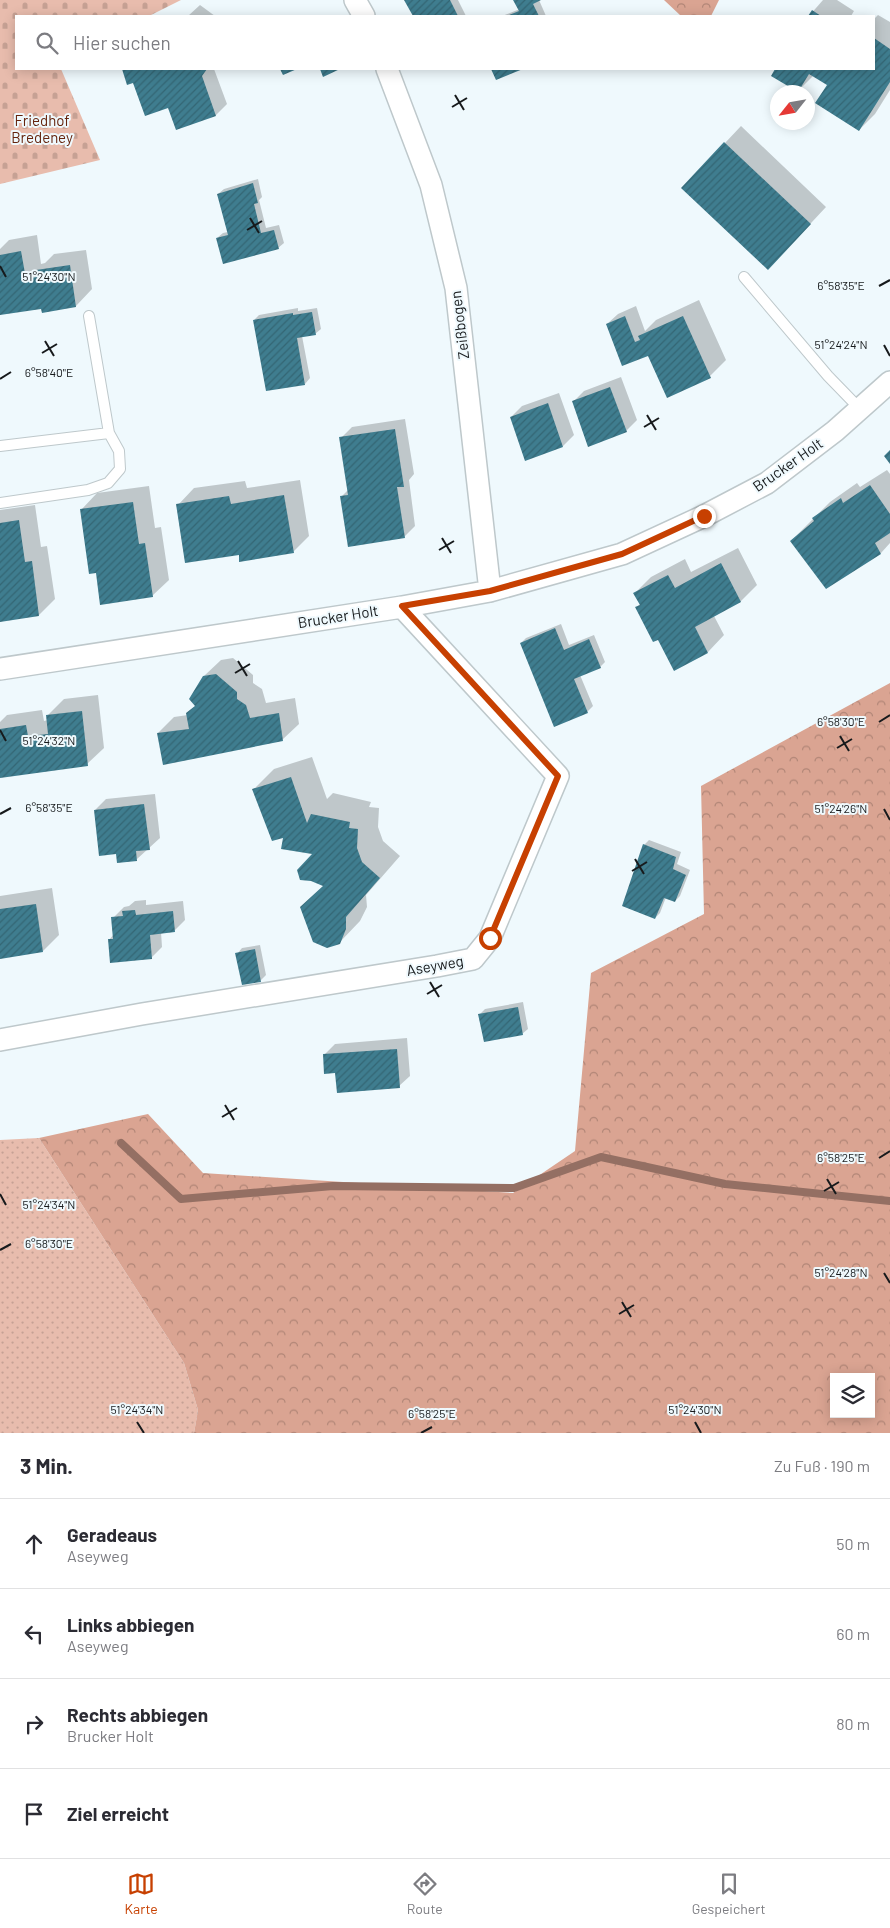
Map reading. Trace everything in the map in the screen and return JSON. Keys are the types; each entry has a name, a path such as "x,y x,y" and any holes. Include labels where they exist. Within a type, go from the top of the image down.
{"street":[{"path":"355,0 363,15"},
{"name":"Zeißbogen","path":"387,70 431,185 456,288 490,591"},
{"name":"Brucker Holt","path":"0,669 490,591 622,554 704,516 767,483 861,410 890,382"},
{"name":"Aseyweg","path":"0,1040 142,1014 427,968 473,958 490,938 558,776 402,606"}],"lane":[{"path":"744,277 828,376 861,410"},
{"path":"0,502 88,490 108,483 120,469 119,451 109,433 89,316"},
{"path":"0,446 109,433"}],"green space":[{"name":"Friedhof Bredeney","path":"0,0 181,0 151,15 15,15 15,70 61,70 100,160 0,184"},
{"path":"664,0 719,0 712,15 680,15"},
{"path":"890,683 890,1433 194,1433 198,1410 184,1363 39,1138 148,1114 203,1173 513,1193 575,1151 591,973 704,914 701,786"},
{"path":"39,1138 184,1363 198,1410 194,1433 0,1433 0,1140"}],"building":[{"path":"404,0 450,0 458,15 412,15"},
{"path":"513,0 541,0 533,4 538,15 509,15 519,11"},
{"path":"812,10 820,15 809,15"},
{"path":"875,39 890,49 890,82 859,131 815,103 827,85 809,74 802,85 786,85 771,76 774,70 875,70"},
{"path":"122,70 206,70 202,76 216,116 176,130 168,108 145,116 133,83 127,85"},
{"path":"280,70 295,70 283,75"},
{"path":"320,70 338,70 323,77"},
{"path":"491,70 521,70 496,80"},
{"path":"724,142 811,224 768,270 681,188"},
{"path":"253,183 258,203 254,204 261,233 274,230 279,249 223,264 216,238 228,235 217,194"},
{"path":"21,251 26,279 37,277 36,270 70,265 76,307 42,313 41,309 0,315 0,255"},
{"path":"312,312 316,335 297,338 305,385 266,391 253,320 293,313 293,315"},
{"path":"625,316 635,342 640,340 638,336 683,316 711,378 667,398 648,356 622,366 606,324"},
{"path":"610,387 627,432 588,447 572,401"},
{"path":"548,403 563,447 525,461 510,417"},
{"path":"395,429 404,487 397,487 405,538 348,547 340,496 348,495 339,437"},
{"path":"890,450 890,464 884,456"},
{"path":"870,485 890,514 890,533 875,543 881,554 826,589 790,541 814,521 812,518 841,498 843,503"},
{"path":"284,495 294,553 239,562 239,555 185,563 176,504 229,496 231,504"},
{"path":"133,502 139,544 145,543 153,597 100,605 96,573 89,574 80,509"},
{"path":"19,520 25,562 32,561 39,616 0,622 0,523"},
{"path":"721,563 741,602 695,627 708,653 674,671 658,640 653,642 635,607 640,605 633,593 668,575 675,588"},
{"path":"555,628 564,650 589,639 601,668 574,679 588,713 554,727 520,643"},
{"path":"216,674 237,692 237,699 246,705 250,718 279,713 283,741 163,765 157,733 189,729 186,713 195,706 189,699 203,676"},
{"path":"82,711 88,766 0,778 0,729 26,725 28,736 48,734 46,715"},
{"path":"291,777 307,823 311,814 350,822 349,828 358,829 357,848 362,862 380,878 346,917 346,929 340,944 327,948 313,942 300,907 323,886 311,881 300,880 297,870 312,854 281,849 283,838 272,841 252,789"},
{"path":"144,804 150,850 136,851 137,861 117,863 116,854 99,856 94,810"},
{"path":"643,844 676,857 673,869 686,875 675,902 664,898 655,919 622,906"},
{"path":"36,904 43,952 0,959 0,909"},
{"path":"135,910 136,915 173,911 175,932 150,935 152,959 110,963 108,939 113,939 111,917 123,916 122,911"},
{"path":"255,949 261,982 242,985 235,953"},
{"path":"518,1007 523,1035 484,1042 478,1014"},
{"path":"397,1049 400,1088 337,1093 335,1073 324,1074 323,1054"}],"waterway":[{"path":"121,1143 181,1199 333,1186 514,1188 601,1157 725,1184 890,1201"}],"route":[{"path":"490,938 558,776 402,606 490,591 622,554 704,516"}]}
